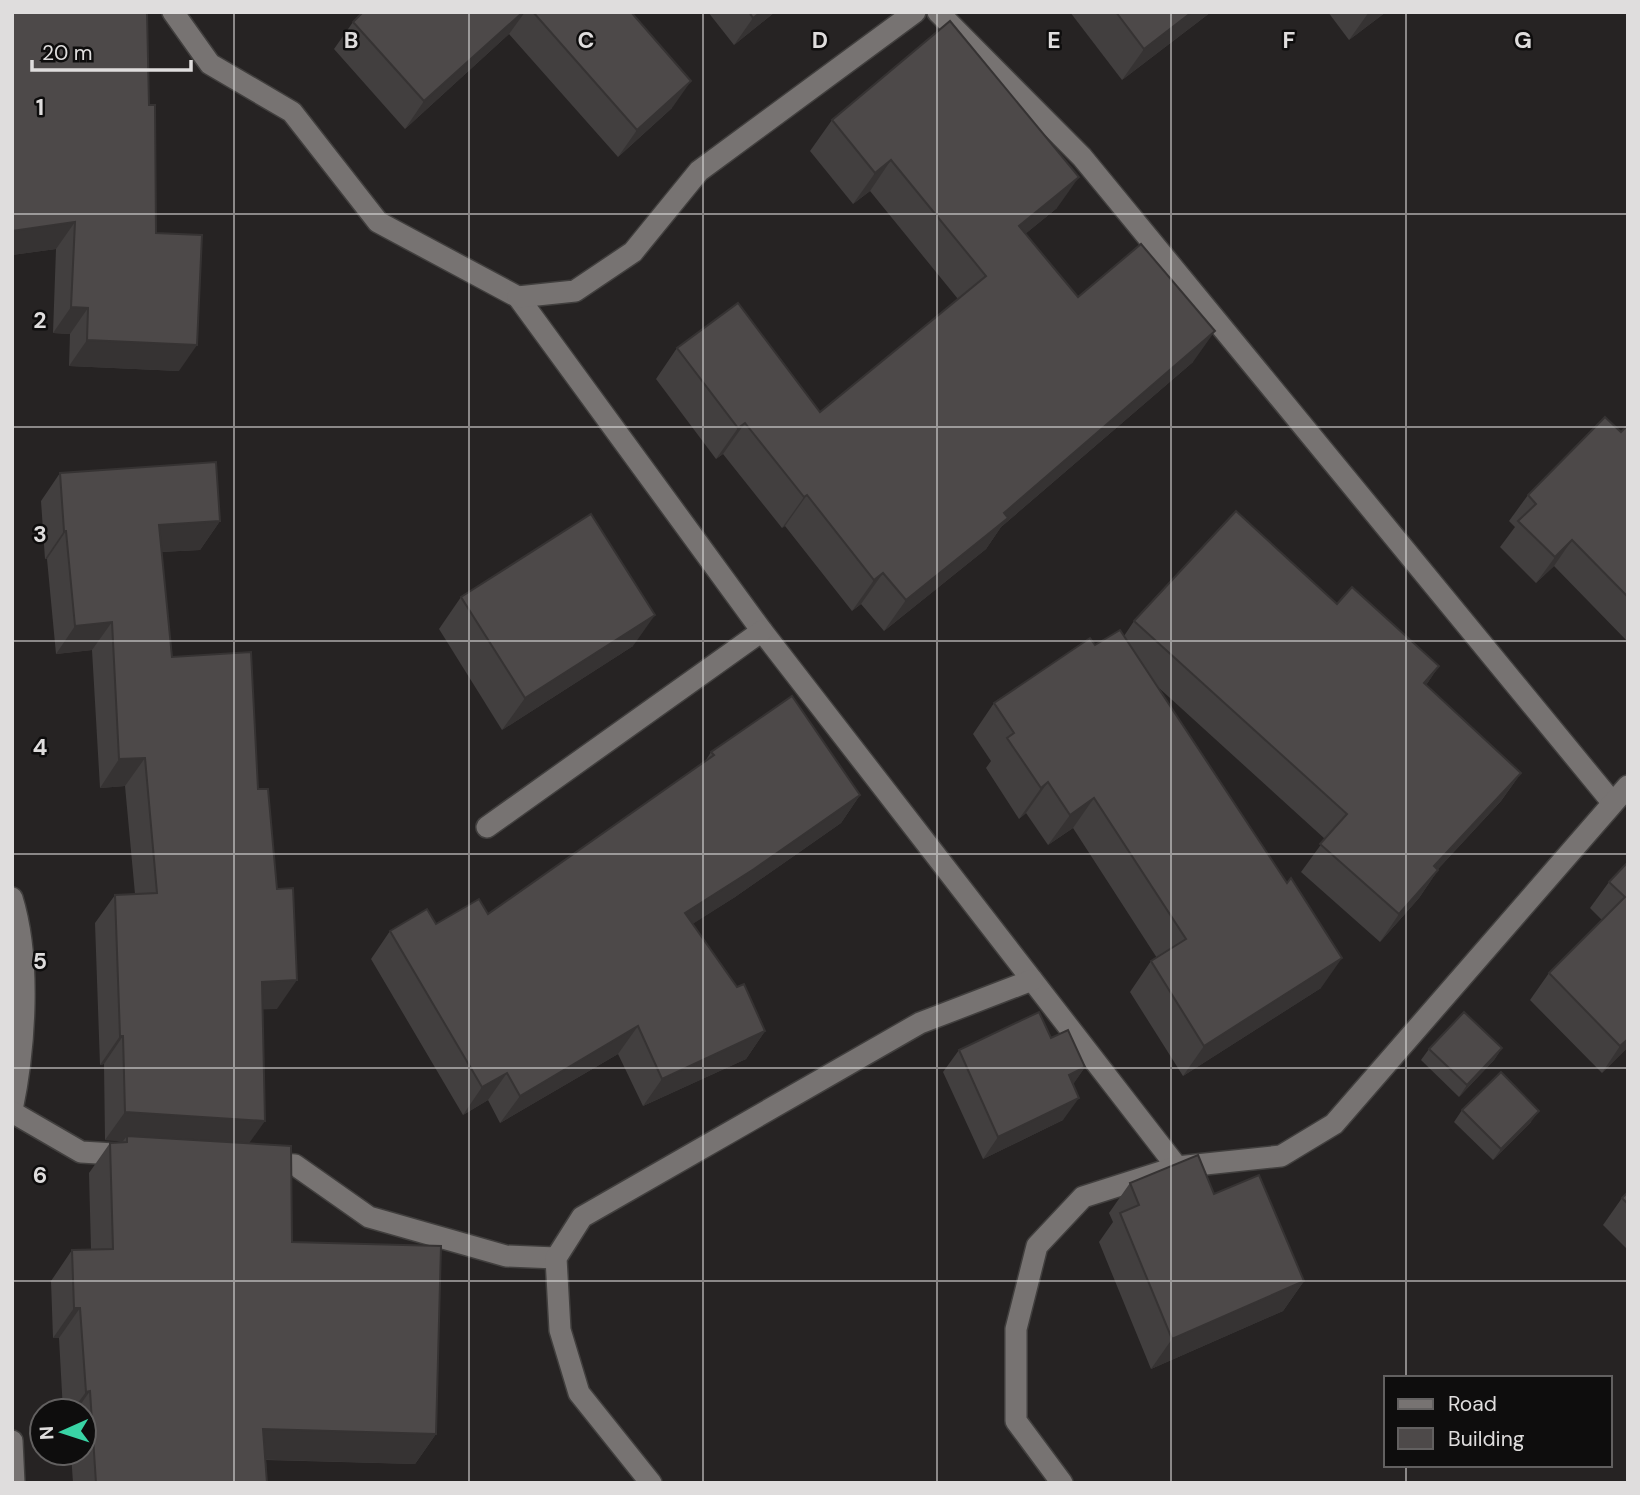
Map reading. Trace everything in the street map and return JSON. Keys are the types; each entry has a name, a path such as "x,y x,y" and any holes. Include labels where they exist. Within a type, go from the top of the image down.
{"street":[{"path":"173,12 211,64 292,112 378,222 518,298 762,631 1177,1167"},
{"path":"518,298 575,291 633,252 699,171 915,12"},
{"path":"938,12 1082,157 1612,802"},
{"path":"487,827 762,631"},
{"path":"1062,1483 1016,1421 1016,1329 1037,1246 1083,1196 1177,1167 1281,1156 1334,1124 1628,786"},
{"path":"12,898 24,952 21,1069 12,1111 81,1152 148,1156"},
{"path":"651,1483 579,1392 560,1330 556,1258 582,1217 920,1023 1032,979"},
{"path":"242,1161 295,1165 369,1217 506,1256 556,1258"},
{"path":"12,1441 14,1483"}],"building":[{"path":"12,12 147,12 149,105 155,105 156,233 202,235 197,345 87,340 88,308 71,307 75,222 12,231"},
{"path":"363,12 523,12 424,101 353,22"},
{"path":"533,12 631,12 691,81 637,130"},
{"path":"749,12 761,12 753,18"},
{"path":"1116,12 1192,12 1144,49"},
{"path":"950,21 1079,177 1019,226 1078,297 1141,244 1215,331 1004,513 1008,518 906,600 883,573 874,580 807,495 804,497 745,423 738,428 677,348 738,303 820,412 986,276 891,160 875,173 832,120"},
{"path":"1605,417 1621,432 1628,425 1628,597 1572,540 1555,557 1518,521 1536,504 1528,495"},
{"path":"216,462 220,521 159,525 172,657 251,652 258,789 268,789 277,889 293,888 297,980 262,982 265,1121 125,1112 115,895 157,893 145,758 119,759 112,622 75,626 64,531 60,473"},
{"path":"1236,511 1337,604 1352,587 1439,666 1424,683 1521,773 1434,866 1438,870 1399,914 1320,844 1347,814 1134,621"},
{"path":"591,514 655,615 525,698 461,597"},
{"path":"1120,630 1287,883 1291,878 1342,958 1204,1046 1151,961 1186,939 1094,798 1070,815 1048,782 1041,788 1007,738 1014,733 994,703 1090,638 1095,645"},
{"path":"792,696 860,795 685,913 737,987 744,984 765,1031 662,1079 638,1026 520,1096 507,1073 482,1087 390,931 427,909 436,924 479,899 488,914 714,755 711,752"},
{"path":"1628,862 1628,1039 1620,1046 1549,973 1625,897 1609,882"},
{"path":"1039,1012 1051,1038 1068,1030 1085,1067 1069,1075 1079,1098 998,1137 959,1050"},
{"path":"1464,1012 1502,1048 1467,1085 1429,1049"},
{"path":"1501,1072 1539,1111 1501,1149 1462,1110"},
{"path":"127,1136 291,1146 292,1242 441,1246 436,1434 263,1429 267,1483 96,1483 98,1397 90,1397 90,1391 86,1392 80,1308 74,1308 72,1250 113,1249 110,1143 127,1142"},
{"path":"1198,1155 1214,1194 1259,1175 1304,1281 1172,1339 1120,1213 1139,1205 1130,1183"},
{"path":"1628,1192 1628,1204 1622,1198"}]}
